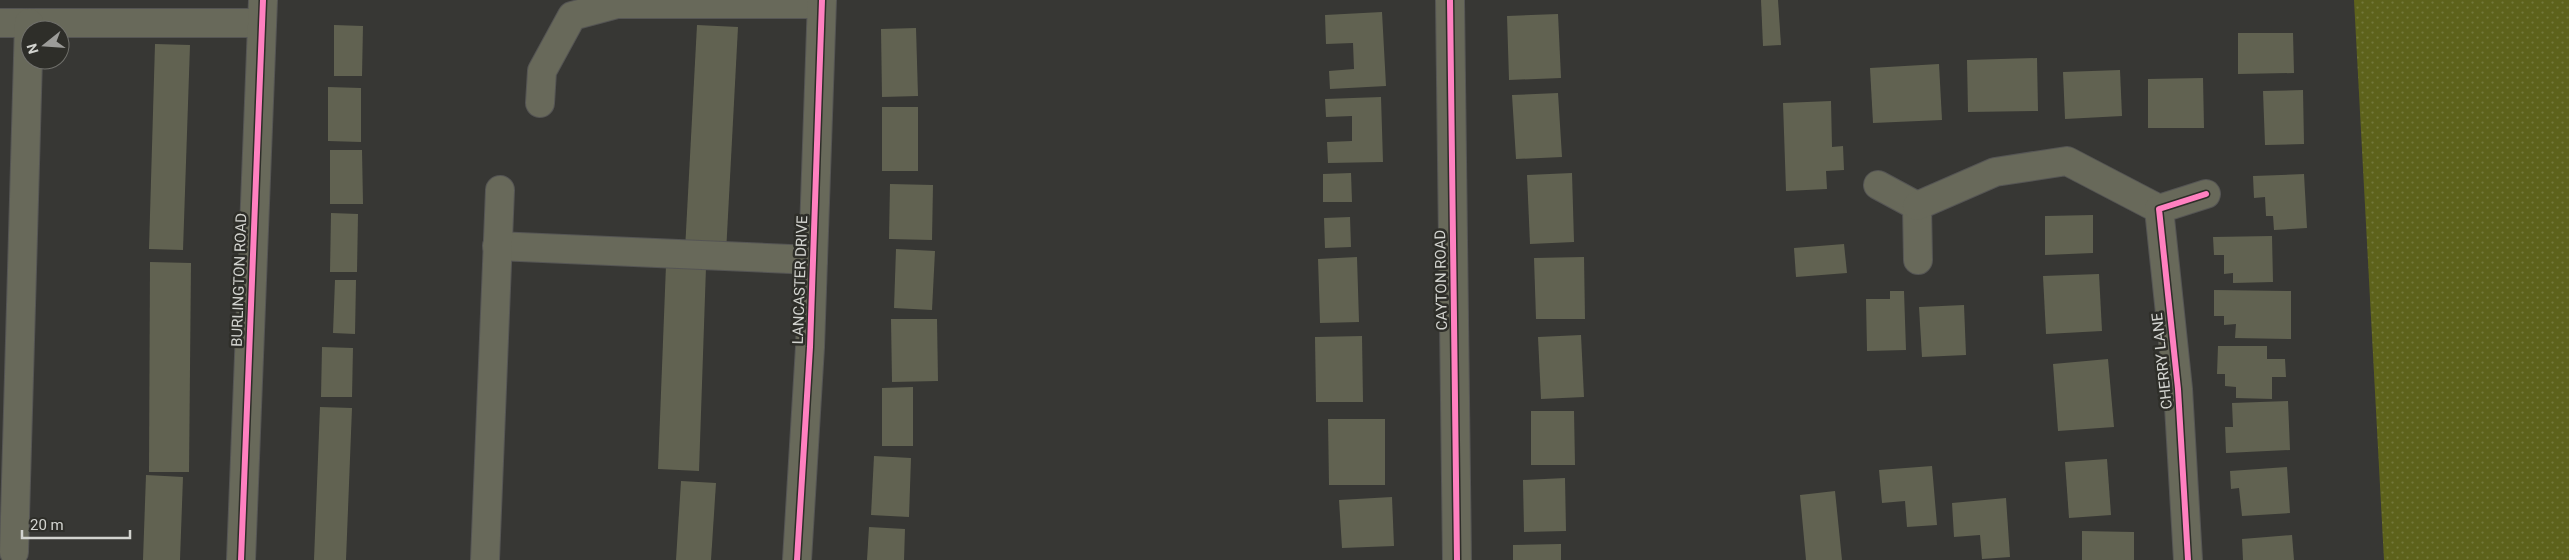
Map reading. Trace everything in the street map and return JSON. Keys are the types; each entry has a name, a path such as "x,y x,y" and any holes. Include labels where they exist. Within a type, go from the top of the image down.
{"street":[{"name":"CAYTON ROAD","path":"1450,0 1457,560"},
{"path":"540,103 542,71 572,16 617,4 821,2"},
{"name":"LANCASTER DRIVE","path":"797,560 810,347 821,2"},
{"path":"70,21 262,11"},
{"name":"BURLINGTON ROAD","path":"241,560 262,11"},
{"path":"0,24 20,23"},
{"path":"14,552 28,70"},
{"path":"1917,206 1995,172 2067,161 2158,209 2206,194"},
{"path":"1878,184 1917,206"},
{"path":"485,560 500,190"},
{"path":"1917,206 1918,260"},
{"name":"CHERRY LANE","path":"2158,209 2178,389 2188,560"},
{"path":"497,246 813,260"}],"green space":[{"path":"2354,0 2569,0 2569,560 2384,560"}],"building":[{"path":"1761,0 1778,0 1781,45 1763,46"},
{"path":"1382,12 1386,86 1330,89 1329,71 1354,69 1353,43 1326,44 1325,15"},
{"path":"1558,14 1561,78 1509,80 1507,16"},
{"path":"334,25 363,26 362,76 334,76"},
{"path":"697,25 738,27 726,253 685,250"},
{"path":"916,28 918,96 882,97 881,29"},
{"path":"2238,33 2293,33 2294,73 2238,74"},
{"path":"155,44 190,45 183,250 149,249"},
{"path":"2037,58 2038,111 1968,112 1967,60"},
{"path":"1939,64 1942,120 1873,123 1870,68"},
{"path":"2120,70 2122,116 2065,119 2063,72"},
{"path":"2203,78 2204,128 2148,128 2148,79"},
{"path":"328,87 361,88 361,142 328,141"},
{"path":"2303,90 2304,144 2265,145 2263,91"},
{"path":"1558,93 1562,157 1516,159 1512,95"},
{"path":"1381,97 1383,162 1328,163 1327,142 1352,141 1352,116 1326,117 1325,99"},
{"path":"1831,101 1832,147 1843,146 1844,170 1826,171 1827,189 1786,191 1783,103"},
{"path":"882,107 918,107 918,171 882,171"},
{"path":"330,150 362,150 363,204 330,204"},
{"path":"1351,173 1352,202 1323,202 1323,174"},
{"path":"1572,173 1574,242 1530,244 1527,175"},
{"path":"2304,174 2307,228 2274,230 2273,216 2266,216 2265,197 2254,198 2253,176"},
{"path":"890,184 933,185 932,240 889,239"},
{"path":"331,213 358,214 357,272 330,272"},
{"path":"2093,215 2093,253 2045,255 2045,216"},
{"path":"1350,217 1351,247 1325,248 1324,218"},
{"path":"2272,236 2273,282 2233,283 2233,273 2224,274 2224,255 2214,255 2213,237"},
{"path":"1844,244 1847,273 1796,277 1794,248"},
{"path":"896,249 935,251 932,310 894,308"},
{"path":"1357,257 1359,322 1320,323 1318,259"},
{"path":"1584,257 1585,319 1536,319 1534,258"},
{"path":"150,262 191,263 189,472 149,472"},
{"path":"666,265 706,267 699,471 658,469"},
{"path":"2099,274 2102,331 2046,334 2043,276"},
{"path":"335,280 356,280 355,334 333,333"},
{"path":"2214,290 2291,291 2291,339 2235,338 2236,324 2224,325 2224,316 2214,316"},
{"path":"1890,291 1904,291 1906,350 1867,351 1866,299 1890,299"},
{"path":"1964,305 1966,355 1922,357 1919,307"},
{"path":"891,319 937,319 938,381 892,382"},
{"path":"1581,335 1584,397 1541,399 1538,337"},
{"path":"1362,336 1363,402 1316,402 1315,337"},
{"path":"2218,346 2267,346 2267,359 2285,359 2286,377 2272,377 2272,399 2236,398 2236,387 2225,386 2225,374 2217,374"},
{"path":"322,347 353,348 352,397 321,397"},
{"path":"2108,359 2114,427 2058,431 2053,364"},
{"path":"913,387 913,446 882,446 882,388"},
{"path":"2288,401 2290,450 2226,453 2225,427 2233,427 2232,403"},
{"path":"320,407 352,408 346,560 314,560"},
{"path":"1531,411 1574,411 1575,465 1531,465"},
{"path":"1328,419 1385,419 1385,485 1329,485"},
{"path":"874,456 911,458 909,517 871,515"},
{"path":"2107,459 2111,515 2069,518 2065,462"},
{"path":"1932,466 1937,525 1907,527 1905,501 1882,503 1879,470"},
{"path":"2287,467 2290,513 2242,516 2239,488 2231,489 2230,471"},
{"path":"146,475 183,477 180,560 143,560"},
{"path":"1565,478 1566,531 1524,532 1523,480"},
{"path":"681,481 716,483 711,560 676,560"},
{"path":"1835,491 1842,560 1806,560 1800,495"},
{"path":"1392,497 1394,546 1342,548 1339,500"},
{"path":"2006,498 2010,557 1982,559 1980,535 1954,537 1952,503"},
{"path":"869,527 905,529 904,560 867,560"},
{"path":"2082,531 2134,532 2134,560 2082,560"},
{"path":"2292,535 2294,560 2243,560 2242,539"},
{"path":"1561,544 1561,560 1513,560 1513,545"}],"cycle path":[{"path":"241,560 263,0"},
{"path":"797,560 810,347 822,0"},
{"path":"1450,0 1457,560"},
{"path":"2188,560 2178,389 2159,209 2206,194"}]}
